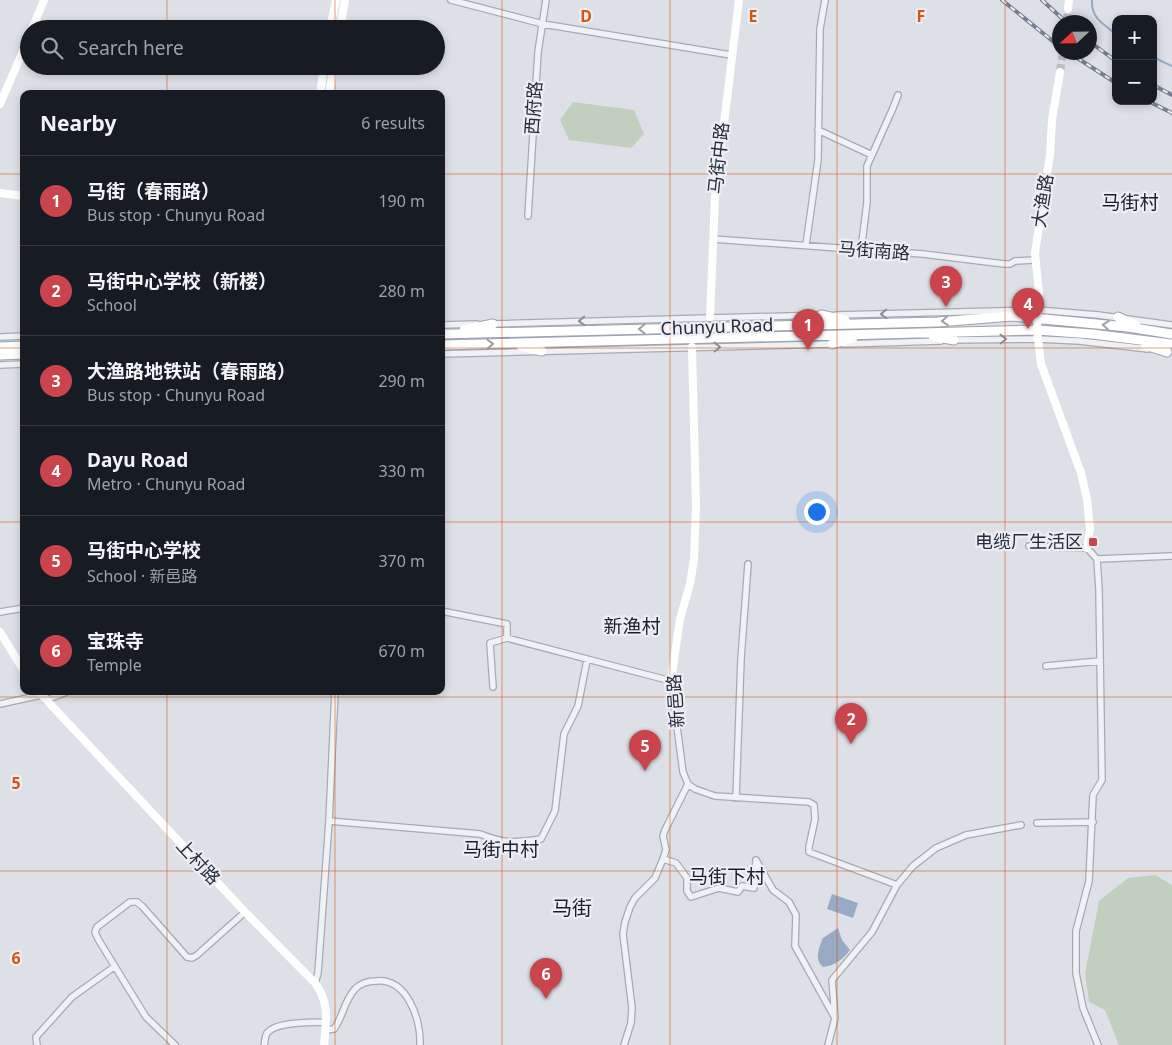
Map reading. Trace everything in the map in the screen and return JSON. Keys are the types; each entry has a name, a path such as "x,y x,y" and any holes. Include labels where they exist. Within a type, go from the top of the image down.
{"main road":[{"path":"972,318 1016,310"},
{"name":"Chunyu Road","path":"445,334 938,322 1037,314 1172,334"},
{"path":"822,315 863,324"},
{"path":"1118,317 1148,330"},
{"path":"445,333 493,324"},
{"name":"Chunyu Road","path":"445,345 913,333 1121,337 1170,349"},
{"path":"913,333 954,340"},
{"path":"832,344 866,334"},
{"path":"508,343 542,351"},
{"path":"0,347 20,346"},
{"path":"0,355 20,354"}],"street":[{"path":"36,20 44,0"},
{"path":"332,20 336,0"},
{"path":"342,20 345,0"},
{"path":"450,0 543,24 731,54"},
{"name":"西府路","path":"528,216 538,52 546,0"},
{"name":"马街中路","path":"710,318 716,188 739,0"},
{"path":"806,245 818,160 820,30 825,0"},
{"path":"1068,8 1069,0"},
{"path":"0,104 20,58"},
{"name":"大渔路","path":"1060,72 1052,120 1050,156 1034,260 1039,294 1037,334 1041,364 1081,473 1087,499 1090,530 1087,548"},
{"path":"321,90 323,75"},
{"path":"330,90 332,75"},
{"path":"861,251 867,202 867,166 898,94"},
{"path":"818,130 872,155"},
{"path":"0,193 20,196"},
{"name":"马街南路","path":"713,239 923,254 1004,264 1010,264 1015,261 1034,260"},
{"path":"445,325 1016,310 1037,314 1118,317 1172,325"},
{"path":"445,354 954,340 1037,334 1078,341 1170,349"},
{"path":"0,337 20,336"},
{"name":"新邑路","path":"688,784 683,772 671,681 680,619 690,584 694,559 696,506 692,348"},
{"path":"0,365 20,364"},
{"path":"1029,546 1087,548 1097,558 1102,780 1093,795 1089,881 1076,931 1076,973 1083,1008 1098,1045"},
{"path":"1097,558 1172,556"},
{"path":"736,798 741,659 748,564"},
{"path":"0,612 20,609"},
{"path":"445,612 507,624 507,638"},
{"path":"0,632 20,664"},
{"path":"493,687 490,644 507,638 671,681"},
{"path":"329,821 480,834 500,841 518,842 542,838 555,811 564,734 578,706 587,660"},
{"path":"1046,666 1100,661"},
{"path":"315,982 318,974 329,821 334,695"},
{"path":"0,704 42,696"},
{"name":"上村路","path":"42,696 245,912 315,982 322,992 326,1005 324,1045"},
{"path":"624,1045 631,1023 632,1008 623,934 625,922 635,898 654,878 663,859 666,850 663,836 665,830 688,784 704,793 736,798 809,802 814,805 815,819 809,852 897,885"},
{"path":"1037,823 1093,822"},
{"path":"828,1045 835,1018 832,980 872,932 897,885 913,866 936,848 966,835 1021,825"},
{"path":"663,859 676,863 687,878 687,891 691,897 719,888 738,892 742,886 754,888 756,860 772,890 789,902 796,915 795,946 835,1018"},
{"path":"174,1045 146,1017 98,939 95,932 96,927 130,902 137,902 178,948 187,957 192,958 245,912"},
{"path":"36,1045 36,1037 72,997 114,967"},
{"path":"264,1045 267,1034 275,1027 282,1025 326,1026 334,1029 340,1022 342,1011 356,988 365,982 386,981 395,984 403,992 415,1013 420,1028 420,1045"}],"green space":[{"path":"573,102 634,110 644,134 631,148 569,140 560,120"},
{"path":"1155,875 1172,885 1172,1045 1119,1045 1105,1010 1089,1002 1085,974 1099,901 1128,878"}],"water":[{"path":"832,894 858,903 853,918 827,909"},
{"path":"838,928 842,940 850,950 838,962 823,967 818,957 821,942 823,938"}],"waterway":[{"path":"1092,0 1096,16 1102,24 1112,31"},
{"path":"1157,59 1172,66"}],"tunnel":[{"path":"1068,9 1068,15"},
{"path":"1060,72 1062,60"}],"railway":[{"path":"1002,0 1052,41"},
{"path":"1042,0 1058,15"},
{"path":"1097,47 1115,60"},
{"path":"1080,60 1112,80"},
{"path":"1157,87 1172,95"},
{"path":"1156,105 1172,113"}],"place":[{"name":"大渔路地铁站（春雨路）","path":"946,307"},
{"name":"Dayu Road","path":"1028,329"},
{"name":"马街（春雨路）","path":"808,350"},
{"name":"电缆厂生活区","path":"1093,542"},
{"name":"马街中心学校（新楼）","path":"851,744"},
{"name":"马街中心学校","path":"645,771"},
{"name":"宝珠寺","path":"546,999"}],"district":[{"name":"马街村","path":"1130,202"},
{"name":"新渔村","path":"632,626"},
{"name":"马街中村","path":"501,849"},
{"name":"马街下村","path":"727,876"},
{"name":"马街","path":"572,908"}]}
